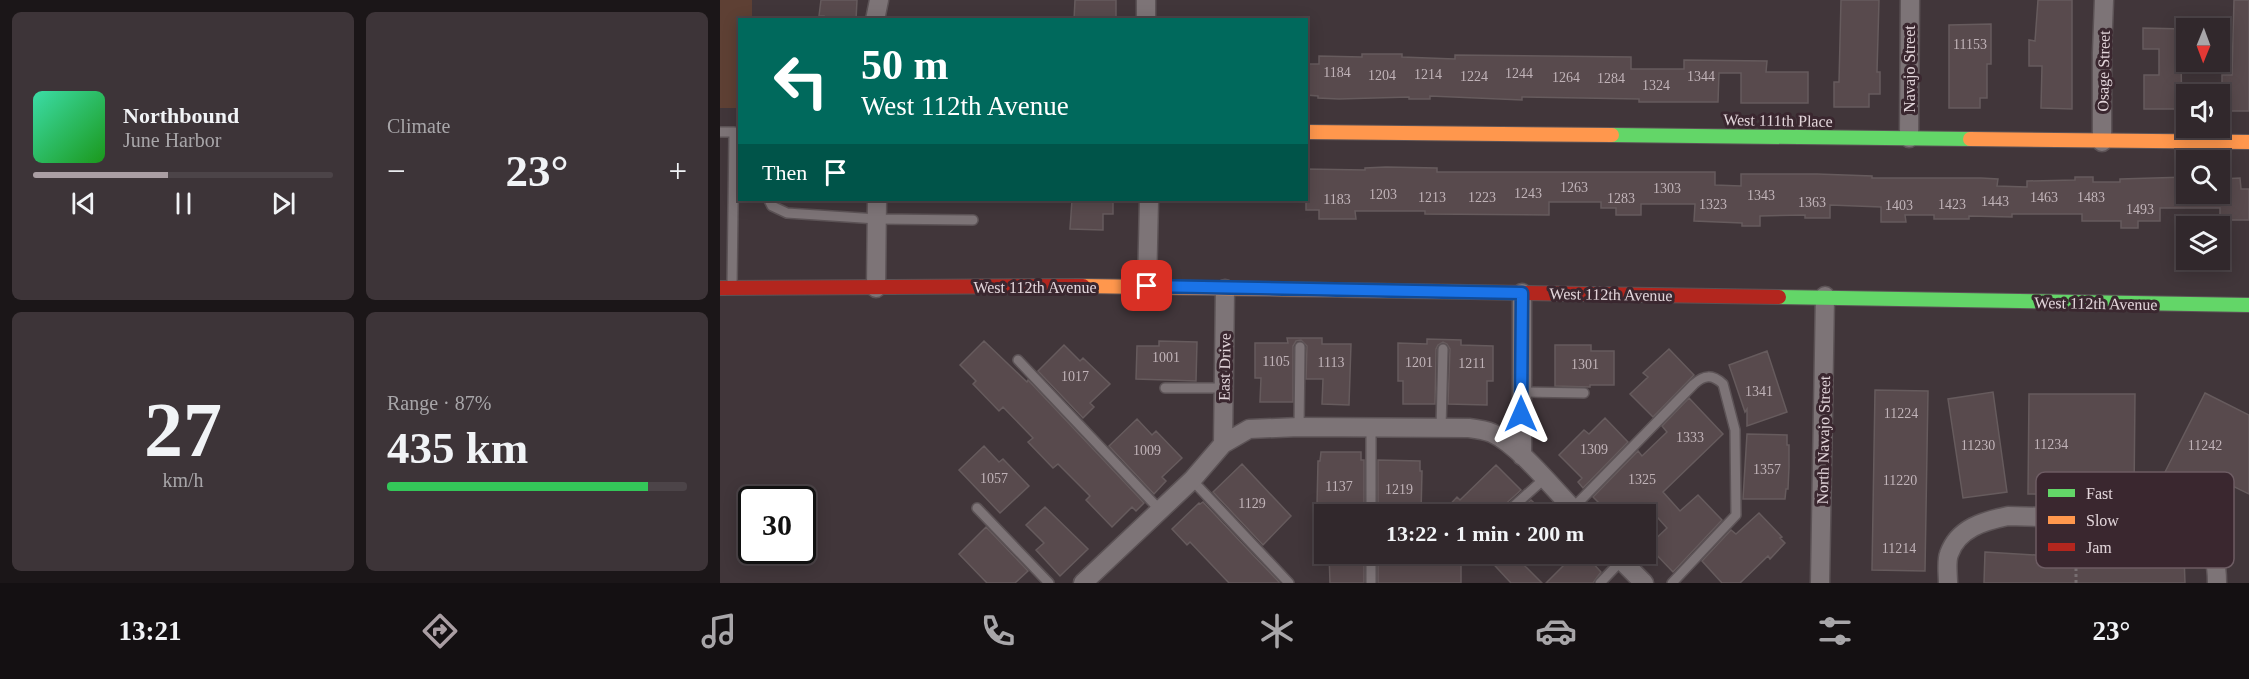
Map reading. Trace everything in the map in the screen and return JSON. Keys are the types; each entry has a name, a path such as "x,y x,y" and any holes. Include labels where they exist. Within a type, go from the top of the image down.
{"main road":[{"name":"West 111th Place","path":"1308,132 2249,142"},
{"name":"West 112th Avenue","path":"726,288 1147,286 2249,305"}],"street":[{"path":"875,18 879,0"},
{"path":"1146,0 1146,18"},
{"name":"Navajo Street","path":"1909,138 1910,0"},
{"name":"Osage Street","path":"2102,142 2104,0"},
{"path":"876,288 877,201"},
{"path":"1147,286 1149,201"},
{"name":"East Drive","path":"1223,444 1225,289"},
{"path":"1522,293 1522,456"},
{"name":"North Navajo Street","path":"1820,583 1825,296"},
{"path":"1083,583 1192,480 1223,444 1249,429 1469,428 1491,433 1501,438 1522,456 1567,504"},
{"path":"1948,583 1948,556 1963,532 1987,520 2008,516 2036,517"},
{"path":"1626,564 1644,583"},
{"path":"2216,568 2217,583"}],"lane":[{"path":"720,132 734,132 726,288"},
{"path":"769,201 772,207 787,213 877,219 973,220"},
{"path":"1299,427 1300,347"},
{"path":"1442,428 1443,349"},
{"path":"1018,360 1159,509"},
{"path":"1582,504 1694,384 1702,377 1711,376 1718,379 1723,384 1735,430 1736,515 1672,583"},
{"path":"1165,388 1223,388"},
{"path":"1521,392 1584,393"},
{"path":"1371,427 1371,504"},
{"path":"1516,504 1544,479"},
{"path":"1192,480 1289,583"},
{"path":"977,508 1049,583"},
{"path":"1371,564 1371,583"},
{"path":"1600,583 1614,564"}],"shaded area":[{"path":"720,0 752,0 752,18 738,18 738,108 720,108"}],"building":[{"path":"821,0 857,0 856,18 819,16"},
{"path":"1075,0 1116,0 1116,18 1074,18"},
{"path":"1841,0 1879,0 1877,72 1880,72 1880,94 1869,94 1869,107 1834,107 1834,82 1839,82"},
{"path":"2038,0 2072,0 2072,109 2041,108 2042,66 2029,66 2029,40 2035,41"},
{"path":"2234,0 2249,0 2249,111 2230,111 2230,84 2222,84 2222,75 2232,75"},
{"path":"1991,24 1991,64 1987,64 1987,98 1980,98 1980,108 1949,108 1949,25"},
{"path":"2143,28 2176,29 2176,72 2181,72 2181,84 2176,84 2176,109 2144,109 2144,75 2159,75 2159,49 2143,49"},
{"path":"1362,54 1402,54 1402,57 1455,59 1455,55 1631,57 1631,69 1684,69 1684,60 1767,61 1766,72 1808,72 1808,103 1741,103 1741,73 1719,73 1718,102 1639,102 1639,99 1522,97 1522,100 1430,96 1430,99 1409,99 1409,97 1339,99 1308,95 1308,64 1319,64 1319,56 1362,57"},
{"path":"1386,167 1437,168 1437,172 1715,172 1715,185 1741,186 1741,174 1817,174 1872,176 1872,178 1981,178 1998,179 1997,186 2027,187 2027,181 2075,180 2075,177 2093,177 2093,182 2176,177 2176,204 2230,204 2230,178 2240,178 2241,189 2249,189 2249,220 2230,220 2230,216 2220,216 2220,208 2160,208 2160,221 2138,221 2138,228 2121,228 2121,221 2082,221 2082,214 2012,214 2012,217 1969,216 1969,219 1934,219 1934,215 1905,215 1906,222 1881,222 1881,207 1830,205 1830,218 1805,218 1805,215 1760,216 1760,226 1694,221 1695,204 1641,204 1641,215 1616,215 1616,208 1601,208 1601,202 1549,202 1549,215 1355,211 1356,219 1319,219 1319,210 1306,210 1308,169 1365,170 1365,168"},
{"path":"1072,201 1113,201 1113,214 1103,214 1103,230 1070,229"},
{"path":"1287,338 1322,338 1322,344 1351,344 1349,405 1322,404 1323,379 1306,379 1307,346 1301,340 1296,341 1293,346 1293,402 1260,402 1261,378 1255,378 1255,343 1288,343"},
{"path":"1427,339 1461,340 1461,345 1493,346 1493,381 1487,381 1487,405 1448,404 1450,349 1443,342 1436,349 1435,404 1403,404 1403,381 1398,381 1398,343 1427,344"},
{"path":"984,341 1027,382 1028,380 1144,503 1136,511 1132,507 1112,527 1086,500 1090,496 1058,464 1053,468 1028,442 1033,438 1003,407 999,411 973,384 976,381 960,365"},
{"path":"1159,341 1197,342 1196,381 1136,379 1137,346 1159,346"},
{"path":"1064,345 1080,361 1083,358 1110,384 1090,403 1094,407 1083,418 1038,371"},
{"path":"1555,345 1591,345 1591,351 1614,351 1614,385 1555,386"},
{"path":"1669,349 1694,375 1653,417 1630,394 1648,377 1643,373"},
{"path":"1767,351 1787,412 1747,426 1747,409 1745,412 1729,365"},
{"path":"1875,390 1928,391 1925,571 1872,570"},
{"path":"1993,392 2007,492 1963,498 1948,399"},
{"path":"2205,393 2249,415 2249,494 2234,487 2234,472 2165,472"},
{"path":"2029,394 2135,394 2134,472 2036,472 2036,494 2028,494"},
{"path":"1689,398 1723,434 1663,492 1680,511 1698,495 1722,520 1673,572 1656,554 1656,538 1667,528 1656,516 1656,504 1600,504 1593,497 1638,451 1642,456 1667,432 1662,426"},
{"path":"1605,418 1628,442 1583,488 1578,482 1582,478 1559,455 1584,430 1589,434"},
{"path":"1137,419 1152,435 1156,431 1182,458 1162,477 1166,481 1154,494 1109,446"},
{"path":"1747,434 1787,435 1789,467 1785,499 1743,499"},
{"path":"984,446 999,462 1003,459 1029,486 1000,513 959,470"},
{"path":"1321,452 1361,452 1361,460 1364,460 1364,504 1317,504 1318,461 1320,461"},
{"path":"1378,460 1420,461 1421,504 1378,504"},
{"path":"1242,464 1291,516 1263,545 1213,492"},
{"path":"1496,465 1521,490 1506,504 1450,504 1457,497 1460,500"},
{"path":"1203,502 1280,583 1229,583 1190,542 1187,545 1172,529 1199,503"},
{"path":"1045,507 1088,549 1060,576 1036,550 1044,543 1026,525"},
{"path":"1759,513 1785,543 1770,559 1768,556 1740,583 1722,583 1702,561 1731,530 1736,534"},
{"path":"986,527 1028,571 1015,583 987,583 959,554"},
{"path":"1985,552 2036,555 2036,568 2184,568 2185,583 1984,583"},
{"path":"1329,564 1364,564 1364,583 1330,583"},
{"path":"1378,564 1461,564 1461,583 1378,583"},
{"path":"1493,564 1527,564 1525,566 1542,583 1511,583"},
{"path":"1565,564 1594,564 1601,572 1593,583 1546,583"}],"traffic: fast":[{"path":"1612,135 1970,139"},
{"path":"1779,297 2249,305"}],"traffic: slow":[{"path":"1308,132 1612,135"},
{"path":"1970,139 2249,142"},
{"path":"1083,286 1469,292"}],"traffic: jam":[{"path":"720,288 1083,286"},
{"path":"1469,292 1779,297"}],"route":[{"path":"1147,286 1522,293 1521,414"}]}
